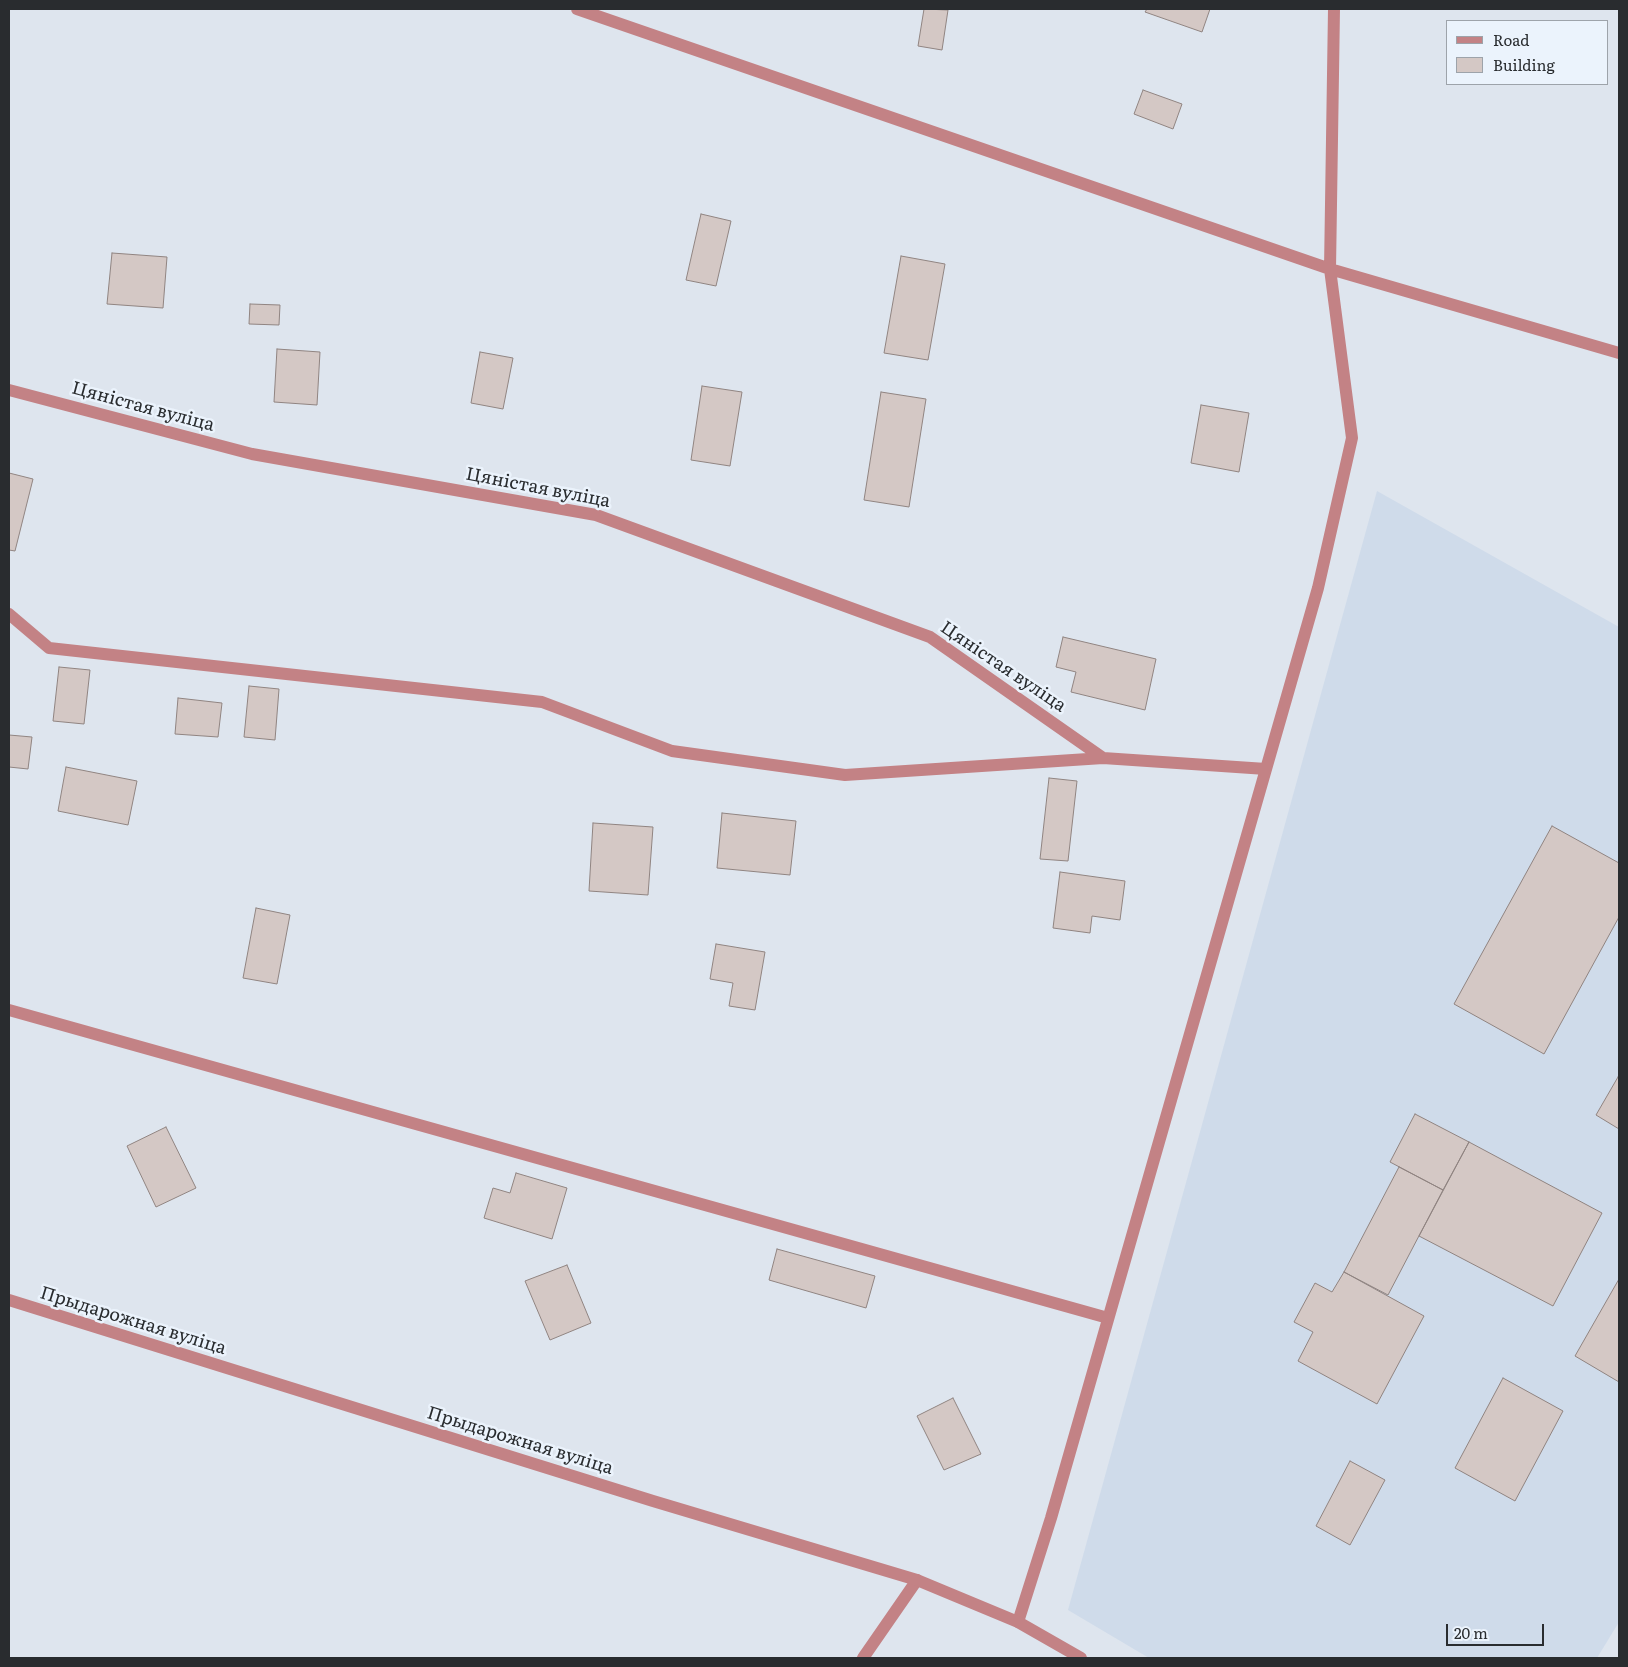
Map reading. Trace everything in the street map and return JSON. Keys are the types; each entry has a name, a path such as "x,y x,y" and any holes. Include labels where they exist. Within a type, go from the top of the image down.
{"street":[{"path":"577,9 1330,269 1619,353"},
{"path":"1018,1622 1052,1518 1318,588 1352,438 1330,269 1334,9"},
{"name":"Цяністая вуліца","path":"9,390 252,454 596,515 930,637 1103,758"},
{"path":"9,614 49,648 542,702 672,751 845,775 1103,758 1266,769"},
{"path":"9,1010 1108,1318"},
{"name":"Прыдарожная вуліца","path":"9,1300 643,1498 917,1580 1018,1622 1080,1658"},
{"path":"862,1658 917,1580"}],"shaded area":[{"path":"1377,491 1619,627 1619,1622 1597,1658 1149,1658 1068,1610"}],"building":[{"path":"924,9 948,10 942,50 918,46"},
{"path":"1147,9 1210,9 1202,32 1145,12"},
{"path":"1143,90 1182,104 1173,129 1134,114"},
{"path":"701,214 731,221 716,286 686,280"},
{"path":"112,253 167,257 163,308 107,304"},
{"path":"901,256 945,264 928,360 884,353"},
{"path":"250,304 280,305 279,325 249,324"},
{"path":"277,349 320,352 317,405 274,402"},
{"path":"480,352 513,358 503,409 471,403"},
{"path":"702,386 742,392 730,466 691,460"},
{"path":"881,392 926,399 909,507 864,500"},
{"path":"1201,405 1249,413 1239,472 1191,463"},
{"path":"9,473 33,479 15,551 9,550"},
{"path":"1063,637 1156,659 1145,710 1071,692 1076,672 1056,667"},
{"path":"59,667 90,670 84,724 53,721"},
{"path":"249,686 279,689 275,740 244,737"},
{"path":"178,698 222,703 218,737 175,734"},
{"path":"9,735 32,737 28,769 9,767"},
{"path":"66,767 137,781 128,825 58,811"},
{"path":"1049,778 1077,781 1068,861 1040,859"},
{"path":"722,813 796,821 790,875 717,868"},
{"path":"593,823 653,827 648,895 589,891"},
{"path":"1552,826 1619,863 1619,917 1544,1054 1454,1004"},
{"path":"1060,872 1125,881 1120,920 1092,916 1090,933 1053,928"},
{"path":"256,908 290,915 277,984 243,978"},
{"path":"716,944 765,952 755,1010 729,1006 733,983 710,979"},
{"path":"1619,1078 1619,1129 1596,1115"},
{"path":"1415,1114 1469,1142 1443,1190 1390,1162"},
{"path":"166,1127 196,1188 156,1207 127,1146"},
{"path":"1469,1142 1602,1213 1553,1306 1419,1236"},
{"path":"1399,1167 1443,1190 1388,1295 1344,1272"},
{"path":"516,1173 567,1188 552,1239 484,1218 493,1188 510,1193"},
{"path":"777,1249 875,1276 866,1308 769,1280"},
{"path":"567,1265 591,1323 550,1340 525,1281"},
{"path":"1344,1272 1424,1316 1377,1404 1298,1361 1313,1332 1294,1322 1315,1283 1332,1292"},
{"path":"1619,1279 1619,1382 1575,1356"},
{"path":"1503,1378 1563,1411 1515,1501 1455,1468"},
{"path":"953,1398 981,1454 944,1470 917,1416"},
{"path":"1350,1461 1385,1480 1350,1545 1316,1526"}]}
